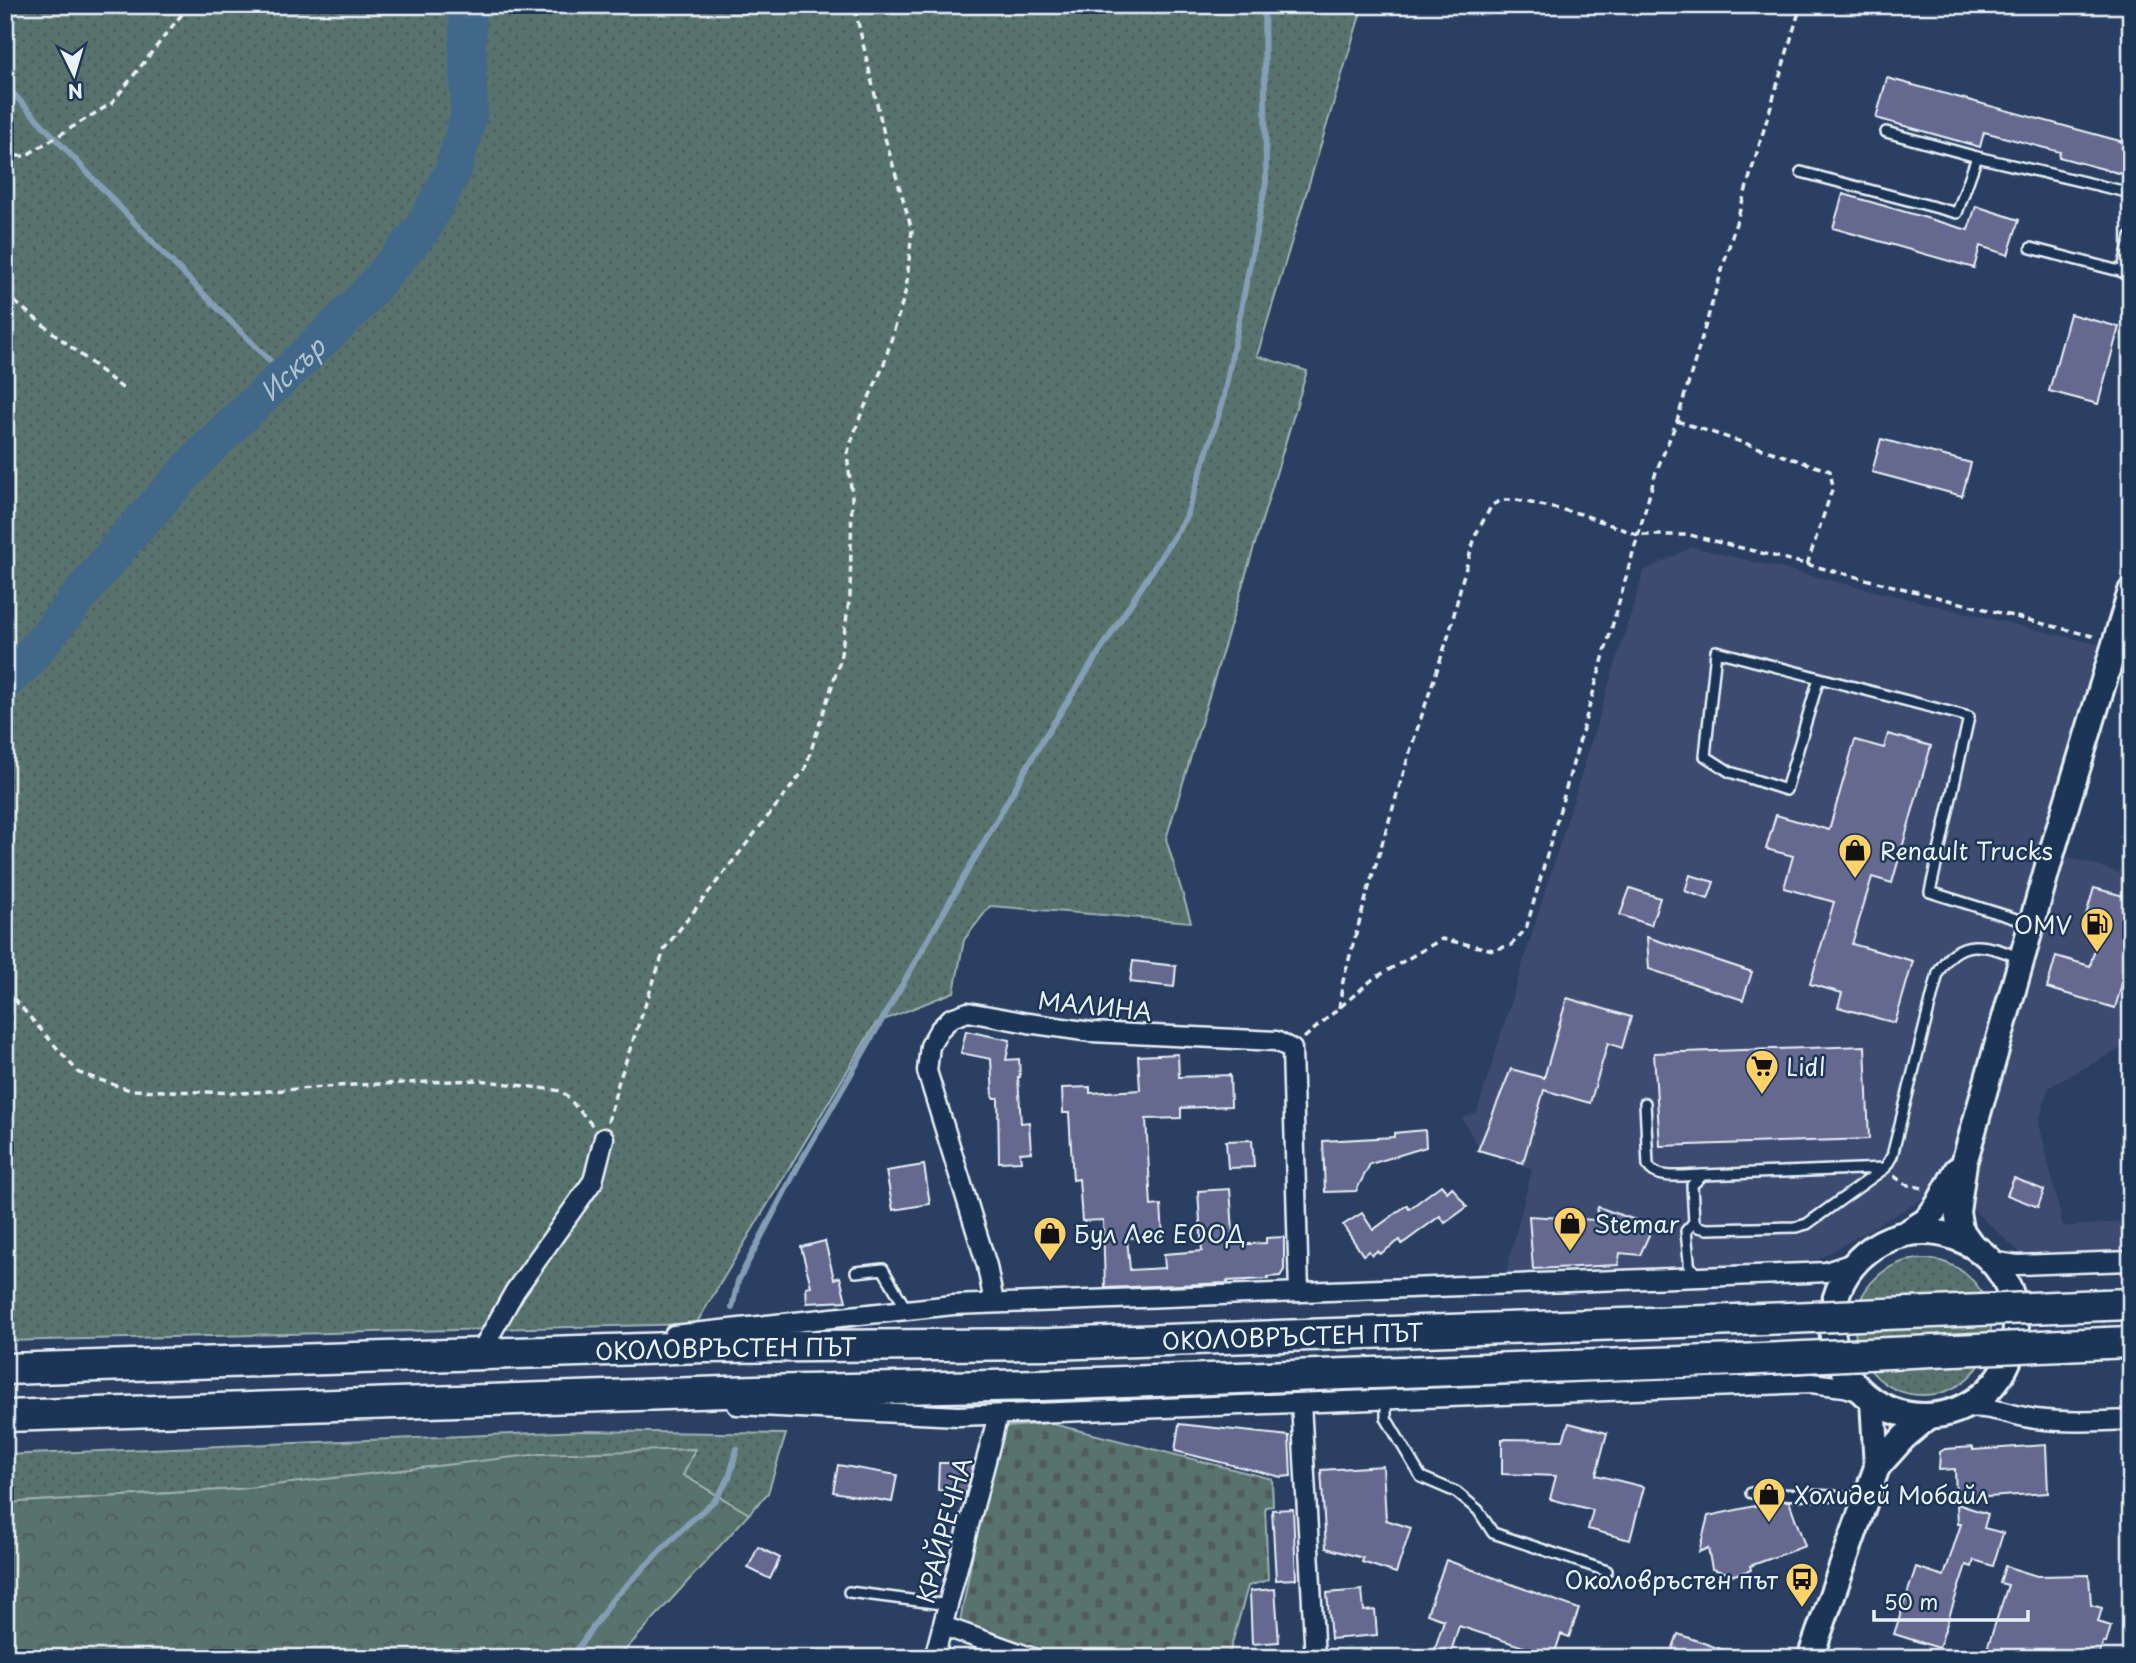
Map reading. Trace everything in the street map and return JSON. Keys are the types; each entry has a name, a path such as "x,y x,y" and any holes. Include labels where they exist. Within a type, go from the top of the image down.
{"highway":[{"name":"ОКОЛОВРЪСТЕН ПЪТ","path":"5,1369 705,1347 1065,1343 2117,1305"},
{"name":"ОКОЛОВРЪСТЕН ПЪТ","path":"5,1416 587,1396 1040,1385 1739,1360 2118,1343"}],"main road":[{"path":"1968,1145 1944,1194 1926,1221 1881,1243 1856,1262 1839,1288 1834,1303 1833,1340 1848,1375 1867,1396 1891,1410 1911,1416 1929,1416 1965,1408 1981,1398 2005,1369 2014,1346 2016,1306 2000,1272 1969,1242 1960,1228 1957,1212 1964,1163 2031,924 2131,591"},
{"path":"1906,1233 1923,1230 1948,1233 1969,1242"},
{"path":"1867,1396 1877,1467"},
{"path":"1814,1657 1877,1467 1904,1437 1929,1416"}],"street":[{"name":"МАЛИНА","path":"994,1303 987,1266 927,1071 930,1046 939,1030 951,1018 968,1012 1091,1032 1276,1041 1292,1049"},
{"path":"1292,1049 1299,1292"},
{"path":"488,1354 516,1291 593,1181 604,1138"},
{"path":"1991,1261 2017,1265 2131,1261"},
{"name":"ОКОЛОВРЪСТЕН ПЪТ","path":"488,1354 953,1305 1826,1272 1856,1262"},
{"name":"ОКОЛОВРЪСТЕН ПЪТ","path":"587,1396 958,1416 1811,1383 1844,1387 1867,1396"},
{"path":"1301,1403 1315,1658"},
{"path":"1965,1408 1982,1407 2057,1421 2131,1420"},
{"name":"КРАЙРЕЧНА","path":"934,1658 998,1415"},
{"path":"943,1626 1012,1654 1033,1658"}],"lane":[{"path":"1886,132 1977,157 2131,193"},
{"path":"1801,172 1957,213 1977,157"},
{"path":"2031,247 2126,273 2131,237"},
{"path":"1819,678 1786,790 1730,772 1705,755 1716,652 1819,678 1969,717 1930,892 2031,924"},
{"path":"1703,1175 1692,1185 1694,1222 1698,1227 1796,1227 1807,1224 1885,1168 1892,1156 1938,973 1943,963 1963,948 1977,945 1990,946 2021,959"},
{"path":"1645,1103 1648,1165 1657,1175 1885,1168"},
{"path":"1694,1222 1686,1231 1689,1265 1699,1278"},
{"path":"856,1272 883,1269 905,1307 911,1309"},
{"path":"1386,1399 1386,1418 1421,1477 1456,1492 1478,1510 1493,1533 1607,1571"},
{"path":"1751,1493 1866,1497"},
{"path":"849,1592 949,1605"}],"path":[{"path":"5,156 25,156 112,103 189,5"},
{"path":"604,1138 618,1084 665,948 805,769 841,661 850,595 852,495 847,454 860,417 883,367 906,290 912,230 885,138 854,5"},
{"path":"1292,1049 1373,979 1442,939 1493,950 1511,945 1526,929 1656,472 1677,421 1801,5"},
{"path":"5,294 126,391"},
{"path":"1677,421 1830,471 1833,487 1807,565"},
{"path":"1338,1009 1368,887 1450,631 1476,534 1492,505 1502,500 1517,500 1581,514 1638,535 1690,535 2115,641"},
{"path":"14,999 79,1073 130,1090 242,1093 479,1080 562,1091 604,1138"},
{"path":"1885,1168 1905,1184 1944,1194"}],"shaded area":[{"path":"1692,547 2113,648 2052,852 2131,876 2131,1043 2049,1087 2039,1122 2063,1227 2131,1221 2131,1252 2023,1255 1972,1209 1926,1197 1810,1264 1505,1276 1532,1169 1479,1148 1462,1118 1477,1112 1644,571"}],"green space":[{"path":"5,5 1363,5 1257,356 1307,371 1166,839 1191,922 990,906 964,940 954,992 876,1023 696,1324 5,1341"},
{"path":"1923,1259 1949,1264 1971,1279 1986,1301 1991,1327 1986,1353 1971,1375 1949,1390 1923,1395 1897,1390 1875,1375 1860,1353 1855,1327 1860,1301 1875,1279 1897,1264"},
{"path":"1049,1423 1272,1479 1273,1506 1265,1507 1268,1580 1248,1586 1228,1658 1055,1658 966,1628 960,1621 997,1428"},
{"path":"583,1431 786,1434 768,1493 749,1514 683,1475 694,1449 239,1489 5,1503 5,1455"},
{"path":"695,1449 683,1475 749,1514 618,1658 5,1658 5,1503 239,1489 540,1454"}],"building":[{"path":"1887,78 2131,144 2122,174 2059,157 2060,152 1984,132 1980,147 1876,118"},
{"path":"1843,194 1968,230 1976,206 2019,220 2008,255 1980,246 1974,268 1833,228"},
{"path":"2070,314 2119,327 2098,404 2049,391"},
{"path":"1881,439 1971,463 1962,496 1872,472"},
{"name":"Renault Trucks","path":"1888,734 1931,746 1892,883 1872,877 1852,944 1913,961 1895,1023 1838,1007 1842,993 1810,984 1834,902 1784,888 1793,856 1766,849 1776,815 1829,830 1855,740 1884,748"},
{"path":"1690,875 1714,882 1708,899 1685,891"},
{"path":"1630,888 1660,898 1651,925 1620,915"},
{"path":"2094,888 2131,898 2131,953 2115,1008 2047,988 2056,956 2090,966 2100,930 2083,925"},
{"path":"1647,937 1752,972 1743,1000 1649,969"},
{"path":"1133,961 1176,966 1174,987 1130,982"},
{"path":"1567,998 1631,1017 1622,1048 1608,1043 1590,1103 1544,1090 1523,1163 1478,1150 1511,1069 1544,1078"},
{"path":"966,1031 1010,1040 1006,1060 1019,1059 1021,1123 1029,1122 1031,1152 1020,1153 1021,1161 999,1162 998,1098 993,1098 991,1059 961,1053"},
{"name":"Lidl","path":"1865,1046 1869,1139 1660,1146 1654,1053"},
{"path":"1178,1054 1179,1077 1230,1075 1231,1106 1181,1108 1181,1118 1146,1119 1151,1206 1161,1205 1163,1236 1127,1238 1130,1270 1165,1268 1164,1254 1202,1251 1198,1191 1230,1189 1234,1245 1266,1243 1266,1238 1284,1237 1284,1270 1280,1276 1268,1279 1105,1288 1103,1220 1082,1221 1079,1179 1073,1180 1069,1113 1063,1113 1062,1088 1090,1087 1090,1093 1140,1090 1138,1056"},
{"path":"1425,1130 1426,1147 1370,1164 1356,1191 1325,1192 1323,1141 1394,1137 1394,1133"},
{"path":"1252,1140 1254,1167 1228,1168 1226,1141"},
{"path":"924,1165 930,1204 893,1210 886,1171"},
{"path":"2014,1178 2044,1190 2038,1207 2007,1195"},
{"path":"1441,1185 1447,1192 1452,1187 1467,1207 1445,1223 1440,1216 1402,1244 1400,1240 1380,1254 1377,1251 1372,1255 1369,1251 1363,1255 1343,1225 1362,1213 1373,1230 1407,1205 1409,1209"},
{"path":"1598,1207 1653,1226 1640,1255 1620,1253 1618,1265 1533,1269 1529,1216 1595,1220"},
{"path":"825,1241 834,1279 840,1277 846,1301 807,1303 806,1287 811,1286 801,1247"},
{"path":"1569,1423 1607,1433 1596,1475 1644,1487 1630,1540 1588,1529 1593,1510 1550,1499 1556,1476 1502,1474 1502,1439 1563,1440"},
{"path":"1179,1424 1289,1436 1291,1476 1281,1477 1175,1451"},
{"path":"2046,1445 2048,1493 1956,1499 1955,1469 1939,1470 1940,1452 1945,1449 1973,1447 1973,1450"},
{"path":"939,1463 974,1463 966,1494 938,1490"},
{"path":"838,1465 897,1475 892,1502 833,1492"},
{"path":"1383,1466 1386,1520 1411,1528 1396,1573 1362,1562 1363,1558 1326,1548 1321,1470"},
{"path":"1789,1501 1805,1546 1750,1566 1751,1570 1734,1575 1712,1569 1708,1548 1699,1552 1708,1516"},
{"path":"1957,1504 1988,1514 1984,1528 2003,1533 1993,1566 1974,1560 1972,1567 1966,1565 1939,1648 1894,1634 1916,1567 1944,1576 1961,1524 1958,1524"},
{"path":"1293,1509 1296,1579 1276,1580 1272,1510"},
{"path":"758,1547 780,1558 770,1579 748,1568"},
{"path":"1446,1560 1579,1609 1569,1637 1561,1634 1553,1658 1523,1658 1527,1648 1459,1626 1449,1658 1432,1658 1444,1620 1427,1614"},
{"path":"2005,1566 2037,1576 2089,1575 2091,1605 2102,1608 2098,1622 2111,1626 2098,1658 1984,1658 2008,1585 2000,1583"},
{"path":"1275,1589 1279,1642 1252,1644 1250,1591"},
{"path":"1362,1590 1364,1611 1375,1610 1377,1635 1331,1639 1327,1593"},
{"path":"1678,1634 1738,1655 1737,1658 1669,1658"}],"waterway":[{"name":"Искър","path":"5,681 25,663 123,542 204,452 360,303 423,228 453,171 469,114 467,5"},
{"path":"732,1308 738,1281 797,1168 1042,741 1186,518 1223,401 1266,182 1264,5"},
{"path":"5,85 165,255 284,375"},
{"path":"571,1658 613,1599 684,1527 715,1500 729,1478 737,1449"}],"place":[{"name":"Renault Trucks","path":"1855,880"},
{"name":"OMV","path":"2097,954"},
{"name":"Lidl","path":"1762,1096"},
{"name":"Stemar","path":"1570,1253"},
{"name":"Бул Лес ЕООД","path":"1050,1263"},
{"name":"Холидей Мобайл","path":"1769,1524"},
{"name":"Околовръстен път","path":"1802,1609"}]}
